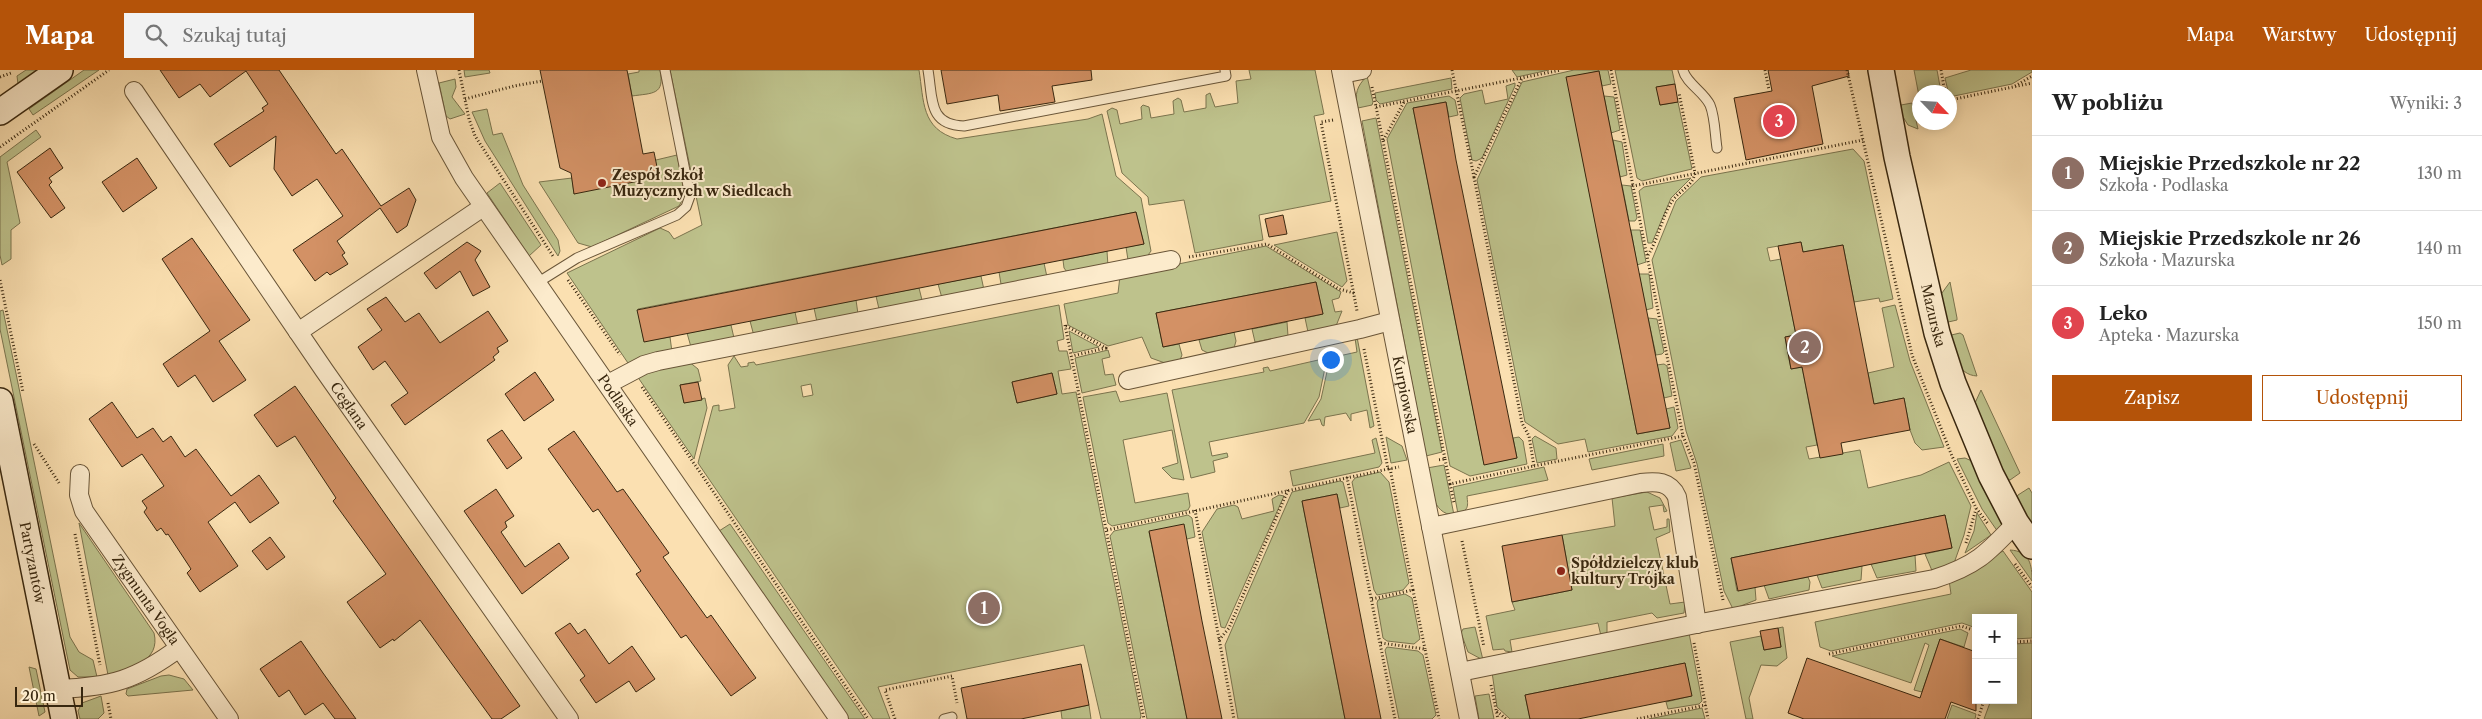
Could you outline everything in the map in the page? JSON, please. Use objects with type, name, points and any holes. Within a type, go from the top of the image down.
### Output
[{"type":"street","points":[[0,112],[60,70]]},
{"type":"street","name":"Podlaska","points":[[426,70],[441,137],[483,207],[608,384],[839,719]]},
{"type":"street","points":[[1342,72],[1362,70]]},
{"type":"street","name":"Mazurska","points":[[1881,70],[1897,157],[1936,333],[1953,382],[1991,475],[2016,523],[2032,546]]},
{"type":"street","name":"Kurpiowska","points":[[1342,72],[1418,464],[1470,719]]},
{"type":"street","name":"Ceglana","points":[[134,91],[298,332],[569,719]]},
{"type":"street","points":[[298,332],[483,207]]},
{"type":"street","points":[[608,384],[658,361],[1171,260]]},
{"type":"street","points":[[1128,380],[1390,321]]},
{"type":"street","name":"Partyzantów","points":[[6,402],[64,719]]},
{"type":"street","name":"Zygmunta Vogla","points":[[80,474],[79,495],[84,512],[229,719]]},
{"type":"street","points":[[1431,527],[1641,483],[1664,483],[1670,486],[1677,497],[1694,624]]},
{"type":"street","points":[[1460,672],[1694,624],[1934,579],[1953,573],[1980,560],[2016,523]]},
{"type":"street","points":[[58,689],[98,686],[125,680],[152,668],[179,648]]},
{"type":"lane","points":[[537,283],[577,258],[677,215],[686,207],[690,196],[665,70]]},
{"type":"lane","points":[[928,70],[936,116],[942,122],[964,126],[1226,76],[1225,70]]},
{"type":"lane","points":[[1683,70],[1684,75],[1704,95],[1711,106],[1717,148]]},
{"type":"path","points":[[0,147],[109,70]]},
{"type":"path","points":[[459,70],[475,136],[560,267],[868,719]]},
{"type":"path","points":[[1452,70],[1522,423],[1529,436],[1534,466]]},
{"type":"path","points":[[1498,719],[1376,107],[1561,70]]},
{"type":"path","points":[[1611,70],[1683,436],[1694,463],[1720,593],[1728,618]]},
{"type":"path","points":[[1765,70],[1770,90]]},
{"type":"path","points":[[1847,70],[1912,355],[1952,456],[1976,508],[1964,547]]},
{"type":"path","points":[[1940,70],[1943,85]]},
{"type":"path","points":[[0,77],[9,74]]},
{"type":"path","points":[[2013,87],[2032,76]]},
{"type":"path","points":[[1474,177],[1522,78]]},
{"type":"path","points":[[465,99],[514,86],[542,81]]},
{"type":"path","points":[[1957,99],[2032,83]]},
{"type":"path","points":[[1647,255],[1655,244],[1673,200],[1693,182],[1695,173],[1678,89]]},
{"type":"path","points":[[1383,141],[1404,102]]},
{"type":"path","points":[[1350,116],[1321,122],[1360,329],[1439,719]]},
{"type":"path","points":[[1633,186],[1863,140]]},
{"type":"path","points":[[1204,255],[1267,244],[1339,289],[1354,293]]},
{"type":"path","points":[[0,280],[6,402]]},
{"type":"path","points":[[1072,356],[1106,348],[1065,326],[1144,718]]},
{"type":"path","points":[[32,435],[34,444],[60,485]]},
{"type":"path","points":[[1450,484],[1683,436]]},
{"type":"path","points":[[1107,530],[1347,477],[1445,459]]},
{"type":"path","points":[[1347,477],[1395,719]]},
{"type":"path","points":[[1219,641],[1228,628],[1288,490]]},
{"type":"path","points":[[1194,510],[1234,719]]},
{"type":"path","points":[[73,526],[99,657]]},
{"type":"path","points":[[1372,599],[1413,590]]},
{"type":"path","points":[[1694,624],[1708,719]]},
{"type":"path","points":[[1829,654],[1961,626],[1972,630]]},
{"type":"path","points":[[2017,642],[2032,641]]},
{"type":"path","points":[[1380,643],[1425,649]]},
{"type":"path","points":[[895,719],[885,690],[952,676],[959,710]]},
{"type":"path","points":[[1978,719],[1983,704]]},
{"type":"path","points":[[1637,719],[1706,705]]},
{"type":"path","points":[[1496,711],[1506,719]]},
{"type":"path","points":[[110,714],[111,719]]},
{"type":"green space","points":[[26,70],[38,70],[18,84],[17,76]]},
{"type":"green space","points":[[84,70],[99,70],[33,115],[29,109]]},
{"type":"green space","points":[[464,70],[489,70],[490,73],[465,77]]},
{"type":"green space","points":[[639,70],[660,70],[661,84],[656,91],[632,96],[628,74],[639,72]]},
{"type":"green space","points":[[670,70],[919,70],[924,103],[930,121],[945,134],[957,139],[1088,119],[1102,114],[1116,176],[1141,198],[1151,251],[1146,258],[1128,260],[1126,247],[1144,244],[1136,212],[638,309],[644,341],[670,337],[672,352],[630,366],[567,273],[660,228],[669,232],[674,239],[702,225]]},
{"type":"green space","points":[[1249,70],[1315,70],[1324,114],[1314,116],[1331,201],[1259,215],[1263,240],[1195,253],[1184,200],[1149,205],[1148,197],[1122,173],[1107,111],[1112,108],[1117,110],[1120,124],[1142,119],[1141,107],[1143,105],[1149,107],[1151,118],[1174,114],[1173,101],[1178,98],[1181,100],[1184,112],[1206,108],[1206,95],[1210,93],[1215,107],[1238,103],[1236,81],[1251,79]]},
{"type":"green space","points":[[1512,70],[1549,70],[1517,77]]},
{"type":"green space","points":[[1574,70],[1608,70],[1611,84],[1602,86],[1599,71],[1567,78],[1637,434],[1670,428],[1666,409],[1674,407],[1678,428],[1672,436],[1588,452],[1585,439],[1558,444],[1525,422],[1477,180],[1522,82]]},
{"type":"green space","points":[[1615,70],[1672,70],[1675,84],[1657,87],[1660,105],[1678,102],[1692,169],[1642,181],[1637,178]]},
{"type":"green space","points":[[1914,70],[1937,70],[1940,85],[1917,85]]},
{"type":"green space","points":[[1971,70],[2032,70],[2032,72],[2012,84],[1957,95],[1957,85],[1947,85],[1945,78]]},
{"type":"green space","points":[[1367,76],[1373,102],[1372,105],[1358,108],[1357,91]]},
{"type":"green space","points":[[1451,78],[1452,89],[1380,104],[1376,100],[1375,93]]},
{"type":"green space","points":[[455,79],[456,87],[452,97],[465,114],[450,119],[446,116],[439,83]]},
{"type":"green space","points":[[1515,83],[1515,86],[1482,158],[1476,161],[1472,160],[1460,98],[1464,94],[1482,90],[1485,104],[1508,99],[1506,86]]},
{"type":"green space","points":[[1449,96],[1455,100],[1458,115],[1449,117],[1446,102],[1413,108],[1484,464],[1517,458],[1513,438],[1519,437],[1523,441],[1527,464],[1470,476],[1450,466],[1387,139],[1407,103]]},
{"type":"green space","points":[[1604,96],[1614,97],[1620,130],[1611,133]]},
{"type":"green space","points":[[1912,103],[1912,127],[1908,125],[1900,112],[1901,105]]},
{"type":"green space","points":[[487,109],[493,135],[502,133],[523,185],[558,240],[560,251],[558,256],[485,141],[472,112]]},
{"type":"green space","points":[[1376,118],[1442,452],[1426,456],[1362,121]]},
{"type":"green space","points":[[36,130],[41,137],[7,162],[20,223],[11,230],[11,259],[2,265],[0,255],[0,157]]},
{"type":"green space","points":[[1613,140],[1622,142],[1627,175],[1620,177]]},
{"type":"green space","points":[[1853,149],[1864,161],[1893,299],[1880,302],[1879,298],[1854,302],[1843,245],[1803,252],[1801,242],[1767,248],[1770,261],[1781,259],[1796,335],[1785,337],[1791,369],[1802,367],[1817,445],[1806,447],[1809,459],[1860,450],[1868,488],[1921,475],[1949,462],[1971,506],[1964,535],[1953,566],[1933,573],[1925,554],[1952,548],[1945,515],[1731,558],[1737,591],[1755,587],[1756,600],[1733,609],[1724,591],[1697,464],[1686,431],[1652,260],[1676,201],[1701,177]]},
{"type":"green space","points":[[677,155],[685,195],[679,206],[592,247],[578,243],[539,182],[572,178],[574,194],[656,160]]},
{"type":"green space","points":[[1691,178],[1671,198],[1652,243],[1648,243],[1639,191],[1644,187]]},
{"type":"green space","points":[[500,183],[541,245],[529,256],[487,193]]},
{"type":"green space","points":[[1622,185],[1631,186],[1637,218],[1635,221],[1629,221]]},
{"type":"green space","points":[[1631,230],[1640,230],[1646,262],[1637,265]]},
{"type":"green space","points":[[1337,232],[1347,281],[1342,287],[1274,245]]},
{"type":"green space","points":[[1266,246],[1341,292],[1339,298],[1332,300],[1335,312],[1342,311],[1336,326],[1308,332],[1305,318],[1323,314],[1316,282],[1156,313],[1163,347],[1179,344],[1182,355],[1180,360],[1165,363],[1151,358],[1142,337],[1108,346],[1068,325],[1064,304],[1118,293],[1120,276]]},
{"type":"green space","points":[[1107,251],[1108,266],[1067,272],[1064,268],[1063,260]]},
{"type":"green space","points":[[1044,263],[1047,277],[1004,286],[1001,284],[999,272]]},
{"type":"green space","points":[[1639,274],[1649,274],[1653,308],[1646,310]]},
{"type":"green space","points":[[981,276],[984,290],[942,298],[938,284]]},
{"type":"green space","points":[[1950,282],[1957,320],[1944,323],[1939,297]]},
{"type":"green space","points":[[919,288],[922,300],[879,309],[876,296]]},
{"type":"green space","points":[[856,300],[858,314],[817,322],[814,308]]},
{"type":"green space","points":[[1059,305],[1064,339],[1057,341],[1059,351],[1067,351],[1071,369],[1058,371],[1062,394],[1076,392],[1141,716],[1140,719],[1101,719],[1084,645],[878,687],[890,719],[873,719],[698,463],[713,406],[719,405],[719,411],[735,408],[728,365],[734,356],[741,367],[748,366],[748,363],[754,362],[756,365]],"holes":[[[1052,373],[1057,394],[1017,403],[1012,382]],[[811,384],[813,395],[803,397],[801,386]]]},
{"type":"green space","points":[[1895,305],[1910,361],[1944,447],[1922,450],[1915,443],[1910,430],[1904,398],[1874,404],[1868,373],[1894,367],[1882,308]]},
{"type":"green space","points":[[3,310],[70,637],[79,652],[93,660],[97,677],[78,677],[70,670],[0,329],[0,311]]},
{"type":"green space","points":[[795,312],[798,326],[754,336],[750,321]]},
{"type":"green space","points":[[1648,318],[1657,319],[1664,352],[1662,354],[1656,355]]},
{"type":"green space","points":[[1287,322],[1288,336],[1255,342],[1252,329]]},
{"type":"green space","points":[[731,325],[734,338],[691,347],[687,333]]},
{"type":"green space","points":[[1069,331],[1099,347],[1073,353]]},
{"type":"green space","points":[[1234,332],[1236,341],[1234,348],[1208,353],[1202,350],[1199,340]]},
{"type":"green space","points":[[1960,333],[1963,335],[1977,376],[1965,372],[1954,356],[1947,336]]},
{"type":"green space","points":[[1357,337],[1374,426],[1370,428],[1367,410],[1351,414],[1351,421],[1346,413],[1325,417],[1324,426],[1320,419],[1308,421],[1321,399],[1330,358],[1357,352],[1355,338]]},
{"type":"green space","points":[[1108,350],[1110,357],[1102,359],[1105,375],[1113,374],[1116,385],[1082,393],[1075,358]]},
{"type":"green space","points":[[1327,358],[1319,397],[1304,423],[1209,442],[1212,456],[1227,453],[1228,457],[1213,461],[1215,472],[1191,478],[1172,390],[1264,372],[1263,368],[1268,367],[1270,371]]},
{"type":"green space","points":[[688,361],[698,369],[701,381],[680,385],[684,403],[705,398],[707,408],[694,459],[637,376],[645,372]]},
{"type":"green space","points":[[1664,364],[1667,366],[1672,396],[1664,398],[1657,365]]},
{"type":"green space","points":[[1981,390],[2020,473],[2010,480],[2005,478],[1975,403]]},
{"type":"green space","points":[[1116,391],[1120,402],[1167,393],[1184,480],[1172,478],[1162,468],[1178,463],[1172,430],[1123,440],[1135,503],[1188,493],[1190,506],[1188,510],[1112,526],[1108,523],[1083,397]]},
{"type":"green space","points":[[1535,436],[1556,448],[1557,459],[1537,463],[1532,439]]},
{"type":"green space","points":[[1386,437],[1402,446],[1407,460],[1391,463]]},
{"type":"green space","points":[[1376,438],[1382,463],[1379,467],[1293,486],[1290,471],[1375,453],[1372,440]]},
{"type":"green space","points":[[1681,440],[1691,468],[1676,471],[1670,443]]},
{"type":"green space","points":[[1663,444],[1664,456],[1592,470],[1589,459]]},
{"type":"green space","points":[[1965,458],[1974,462],[2003,522],[1998,532],[1982,509],[1957,459]]},
{"type":"green space","points":[[1444,465],[1454,515],[1441,510],[1436,504],[1427,468]]},
{"type":"green space","points":[[1544,467],[1548,480],[1467,496],[1467,507],[1458,514],[1453,487]]},
{"type":"green space","points":[[1380,472],[1389,482],[1409,583],[1403,590],[1377,595],[1374,590],[1352,482],[1355,478]]},
{"type":"green space","points":[[1340,481],[1343,482],[1349,506],[1340,508],[1337,494],[1302,501],[1345,719],[1238,719],[1225,645],[1292,492]]},
{"type":"green space","points":[[2029,488],[2032,493],[2032,524],[2016,499],[2018,495]]},
{"type":"green space","points":[[1647,492],[1660,498],[1667,511],[1664,512],[1663,505],[1649,507],[1654,530],[1667,527],[1667,519],[1669,519],[1670,532],[1656,538],[1670,604],[1685,602],[1684,613],[1657,618],[1652,613],[1607,622],[1607,636],[1601,636],[1598,623],[1510,640],[1512,652],[1505,651],[1504,649],[1493,650],[1486,616],[1515,610],[1512,602],[1572,590],[1562,535],[1615,526],[1612,498]]},
{"type":"green space","points":[[1279,495],[1284,496],[1225,628],[1221,627],[1202,532],[1217,509],[1234,505],[1238,507],[1242,519],[1274,511],[1272,499]]},
{"type":"green space","points":[[1977,513],[1991,535],[1965,553],[1974,531]]},
{"type":"green space","points":[[1188,515],[1192,518],[1195,537],[1187,539],[1149,532],[1187,719],[1147,719],[1110,536],[1114,531]]},
{"type":"green space","points":[[79,523],[154,633],[155,643],[153,651],[148,657],[134,666],[108,675]]},
{"type":"green space","points":[[730,524],[865,719],[847,719],[719,531]]},
{"type":"green space","points":[[2010,550],[2017,551],[2026,556],[2030,564],[2032,581]]},
{"type":"green space","points":[[2003,551],[2032,592],[2032,638],[2017,639],[2017,614],[1972,614],[1972,627],[1962,623],[1831,651],[1820,647],[1815,622],[1951,594],[1949,580]]},
{"type":"green space","points":[[1915,555],[1916,571],[1877,578],[1871,564]]},
{"type":"green space","points":[[1862,566],[1861,580],[1822,588],[1817,575]]},
{"type":"green space","points":[[1808,577],[1810,582],[1809,590],[1769,599],[1764,585]]},
{"type":"green space","points":[[1405,594],[1412,598],[1420,639],[1414,644],[1387,641],[1383,638],[1378,600]]},
{"type":"green space","points":[[1475,627],[1483,660],[1468,652],[1461,633],[1463,629]]},
{"type":"green space","points":[[1783,627],[1787,658],[1777,666],[1761,665],[1749,698],[1753,719],[1746,719],[1730,642],[1761,636],[1764,650],[1781,647],[1778,628]]},
{"type":"green space","points":[[1960,629],[1968,633],[1964,647],[1940,639],[1922,692],[1914,690],[1929,645],[1925,643],[1911,683],[1832,656]]},
{"type":"green space","points":[[1689,633],[1702,701],[1699,704],[1668,709],[1666,702],[1691,696],[1685,663],[1525,695],[1530,719],[1510,719],[1497,707],[1492,672]]},
{"type":"green space","points":[[2032,643],[2032,719],[1984,719],[1990,704],[2017,704],[2017,644]]},
{"type":"green space","points":[[1387,647],[1418,651],[1423,655],[1436,715],[1432,719],[1399,719],[1385,650]]},
{"type":"green space","points":[[29,667],[36,669],[45,712],[39,716]]},
{"type":"green space","points":[[169,675],[184,679],[193,690],[128,696],[126,694],[127,689],[161,676]]},
{"type":"green space","points":[[1489,694],[1494,719],[1479,719],[1475,696]]},
{"type":"green space","points":[[101,696],[104,713],[98,719],[80,719],[78,711],[82,703]]},
{"type":"green space","points":[[1089,705],[1091,719],[1062,719],[1061,711]]},
{"type":"green space","points":[[1952,705],[1976,714],[1975,719],[1947,719]]},
{"type":"green space","points":[[1702,708],[1705,719],[1649,719]]},
{"type":"building","points":[[160,70],[279,70],[336,154],[342,149],[381,206],[409,188],[416,200],[407,226],[397,233],[380,208],[337,241],[345,253],[342,255],[348,264],[330,275],[327,272],[315,281],[293,250],[343,216],[317,179],[292,196],[274,169],[276,136],[230,167],[214,144],[264,111],[262,108],[268,104],[246,71],[210,97],[200,84],[179,98]]},
{"type":"building","points":[[540,70],[627,70],[643,154],[654,152],[659,177],[574,194],[571,173],[560,168]]},
{"type":"building","points":[[941,70],[1091,70],[1092,80],[1052,86],[1055,102],[1000,111],[998,95],[947,104]]},
{"type":"building","points":[[1768,70],[1848,70],[1849,76],[1812,86],[1823,144],[1746,160],[1734,98],[1772,91]]},
{"type":"building","points":[[1599,71],[1670,428],[1637,434],[1566,77]]},
{"type":"building","points":[[1675,84],[1678,102],[1660,105],[1656,87]]},
{"type":"building","points":[[1446,102],[1456,160],[1517,458],[1484,465],[1413,108]]},
{"type":"building","points":[[50,148],[63,168],[49,178],[52,182],[49,185],[65,208],[51,218],[17,172]]},
{"type":"building","points":[[137,158],[157,188],[123,212],[102,182]]},
{"type":"building","points":[[1136,212],[1144,244],[644,342],[637,310]]},
{"type":"building","points":[[1283,215],[1287,234],[1269,237],[1265,219]]},
{"type":"building","points":[[192,238],[250,320],[219,341],[246,380],[213,402],[195,375],[178,387],[163,364],[210,331],[162,259]]},
{"type":"building","points":[[467,242],[481,251],[475,260],[490,287],[473,296],[460,271],[436,289],[424,273]]},
{"type":"building","points":[[1801,242],[1803,252],[1843,245],[1874,404],[1904,398],[1910,430],[1841,443],[1843,454],[1820,458],[1802,367],[1791,369],[1785,337],[1796,335],[1778,246]]},
{"type":"building","points":[[1316,282],[1323,314],[1163,347],[1156,313]]},
{"type":"building","points":[[386,297],[405,322],[419,313],[440,343],[488,311],[508,341],[497,348],[499,352],[493,357],[495,360],[405,425],[391,405],[408,393],[385,361],[373,370],[358,347],[382,330],[367,309]]},
{"type":"building","points":[[535,372],[554,400],[524,421],[505,394]]},
{"type":"building","points":[[1052,373],[1057,394],[1017,403],[1012,382]]},
{"type":"building","points":[[698,382],[702,400],[684,403],[680,385]]},
{"type":"building","points":[[295,386],[520,706],[501,719],[492,719],[420,620],[394,641],[393,639],[380,648],[347,602],[386,574],[333,501],[336,498],[295,436],[277,447],[254,415]]},
{"type":"building","points":[[112,402],[137,438],[153,428],[163,442],[171,436],[185,457],[196,449],[231,496],[259,475],[279,503],[250,523],[235,502],[208,522],[238,566],[200,592],[187,573],[191,569],[168,534],[166,535],[161,528],[157,531],[144,512],[147,508],[142,501],[164,486],[142,454],[122,467],[89,419]]},
{"type":"building","points":[[502,430],[522,458],[507,469],[487,440]]},
{"type":"building","points":[[574,431],[617,492],[623,489],[669,553],[663,557],[707,618],[711,615],[756,678],[731,696],[686,635],[681,638],[636,574],[641,571],[598,509],[593,512],[548,449]]},
{"type":"building","points":[[496,489],[514,516],[505,522],[507,527],[501,532],[525,567],[559,543],[569,558],[522,594],[464,511]]},
{"type":"building","points":[[1337,494],[1381,719],[1345,719],[1302,501]]},
{"type":"building","points":[[1945,515],[1952,548],[1738,591],[1731,558]]},
{"type":"building","points":[[1184,524],[1222,719],[1187,719],[1149,531]]},
{"type":"building","points":[[1562,535],[1572,590],[1512,602],[1502,546]]},
{"type":"building","points":[[270,537],[285,557],[267,570],[252,551]]},
{"type":"building","points":[[570,623],[578,634],[585,629],[609,664],[632,646],[655,679],[636,692],[629,681],[596,703],[580,680],[585,676],[555,633]]},
{"type":"building","points":[[1778,628],[1781,647],[1764,650],[1760,631]]},
{"type":"building","points":[[1940,639],[1972,651],[1972,704],[1976,704],[1976,711],[1951,702],[1945,719],[1804,719],[1788,713],[1807,658],[1920,698]]},
{"type":"building","points":[[301,641],[356,719],[335,719],[323,703],[305,715],[289,690],[279,697],[260,669]]},
{"type":"building","points":[[1685,663],[1692,696],[1578,719],[1530,719],[1525,695]]},
{"type":"building","points":[[1081,664],[1089,705],[1021,719],[967,719],[961,688]]},
{"type":"place","name":"Leko","points":[[1779,121]]},
{"type":"place","name":"Zespół Szkół Muzycznych w Siedlcach","points":[[602,183]]},
{"type":"place","name":"Miejskie Przedszkole nr 26","points":[[1805,347]]},
{"type":"place","name":"Spółdzielczy klub kultury Trójka","points":[[1561,571]]},
{"type":"place","name":"Miejskie Przedszkole nr 22","points":[[984,608]]}]
